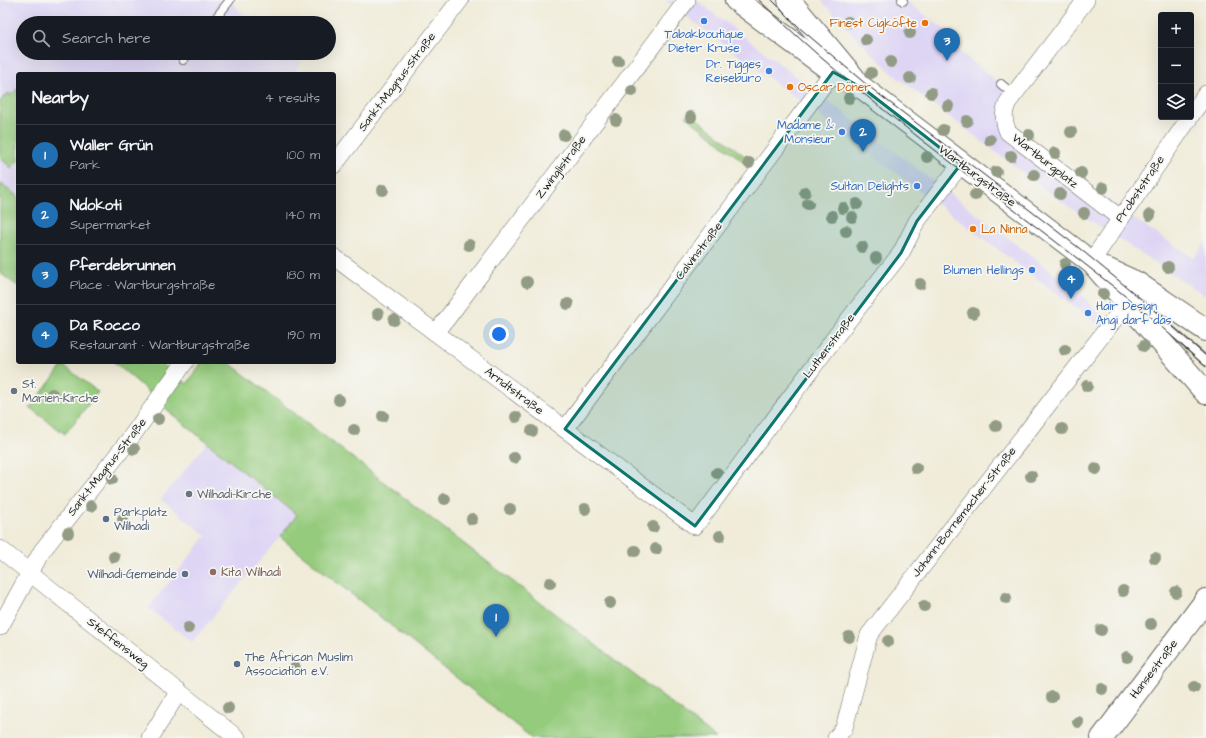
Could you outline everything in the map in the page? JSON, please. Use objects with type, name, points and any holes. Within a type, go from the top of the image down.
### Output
[{"type":"street","name":"Sankt-Magnus-Straße","points":[[336,162],[460,0]]},
{"type":"street","name":"Zwinglistraße","points":[[436,333],[686,0]]},
{"type":"street","name":"Wartburgstraße","points":[[736,0],[833,72],[864,89],[1091,262],[1206,393]]},
{"type":"street","name":"Wartburgstraße","points":[[789,0],[864,89]]},
{"type":"street","points":[[1016,93],[1086,0]]},
{"type":"street","name":"Calvinstraße","points":[[565,429],[833,72]]},
{"type":"street","name":"Wartburgplatz","points":[[1016,93],[1003,112],[1004,123],[1008,132],[1120,218]]},
{"type":"street","name":"Probststraße","points":[[1194,110],[1206,94]]},
{"type":"street","name":"Probststraße","points":[[1091,262],[1187,120]]},
{"type":"street","name":"Lutherstraße","points":[[695,526],[839,332],[901,253],[917,221],[961,164]]},
{"type":"street","name":"Arndtstraße","points":[[336,258],[695,526]]},
{"type":"street","name":"Wartburgstraße","points":[[1091,262],[1138,283],[1206,330]]},
{"type":"street","name":"Johann-Bornemacher-Straße","points":[[836,738],[844,728],[869,635],[1126,303]]},
{"type":"street","name":"Sankt-Magnus-Straße","points":[[0,627],[42,551],[133,434],[184,364]]},
{"type":"street","name":"Steffensweg","points":[[0,548],[237,738]]},
{"type":"street","name":"Hansestraße","points":[[1102,738],[1206,600]]},
{"type":"street","points":[[150,738],[178,691]]},
{"type":"lane","points":[[217,16],[230,0]]},
{"type":"lane","points":[[1001,84],[1016,93]]},
{"type":"lane","points":[[1091,262],[1206,361]]},
{"type":"highlighted area","points":[[833,72],[864,89],[961,164],[917,221],[901,253],[695,526],[565,429]]},
{"type":"shaded area","points":[[0,0],[229,0],[246,16],[16,16],[16,60],[302,61],[294,72],[16,72],[16,195],[0,183]]},
{"type":"shaded area","points":[[665,0],[696,0],[1080,293],[1101,315],[1104,329]]},
{"type":"shaded area","points":[[821,0],[905,0],[960,41],[955,48],[1016,96],[1005,122],[1122,211],[1194,258],[1206,241],[1206,296],[1062,202],[894,75],[852,34]]},
{"type":"shaded area","name":"Kita Wilhadi","points":[[207,443],[297,516],[192,642],[148,608],[206,536],[161,499]]},
{"type":"green space","points":[[16,90],[16,163],[11,168],[0,157],[0,101],[8,93],[11,95]]},
{"type":"green space","points":[[691,114],[751,161],[751,165],[749,166],[687,117],[687,115]]},
{"type":"green space","points":[[0,183],[16,195],[16,285],[0,273]]},
{"type":"green space","points":[[116,364],[162,364],[187,384],[201,364],[231,364],[716,738],[532,738],[280,537],[297,515],[173,415]]},
{"type":"green space","points":[[63,365],[98,392],[65,434],[30,408]]},
{"type":"tram line","points":[[759,0],[841,75],[928,145],[1118,290],[1206,367]]},
{"type":"tram line","points":[[772,0],[802,30],[867,85],[1079,248],[1140,298],[1206,356]]},
{"type":"place","name":"Tabakboutique Dieter Kruse","points":[[704,21]]},
{"type":"place","name":"Finest Cigköfte","points":[[925,23]]},
{"type":"place","name":"Pferdebrunnen","points":[[947,61]]},
{"type":"place","name":"Dr. Tigges Reisebüro","points":[[769,71]]},
{"type":"place","name":"Oscar Döner","points":[[790,87]]},
{"type":"place","name":"Madame & Monsieur","points":[[842,132]]},
{"type":"place","name":"Ndokoti","points":[[863,152]]},
{"type":"place","name":"Sultan Delights","points":[[917,186]]},
{"type":"place","name":"La Ninna","points":[[973,229]]},
{"type":"place","name":"Blumen Hellings","points":[[1032,270]]},
{"type":"place","name":"Da Rocco","points":[[1071,299]]},
{"type":"place","name":"Hair Design Angi darf das","points":[[1088,313]]},
{"type":"place","name":"St. Marien-Kirche","points":[[14,391]]},
{"type":"place","name":"Wilhadi-Kirche","points":[[189,494]]},
{"type":"place","name":"Parkplatz Wilhadi","points":[[106,519]]},
{"type":"place","name":"Kita Wilhadi","points":[[213,572]]},
{"type":"place","name":"Wilhadi-Gemeinde","points":[[185,574]]},
{"type":"place","name":"Waller Grün","points":[[496,637]]},
{"type":"place","name":"The African Muslim Association e.V.","points":[[237,664]]}]
